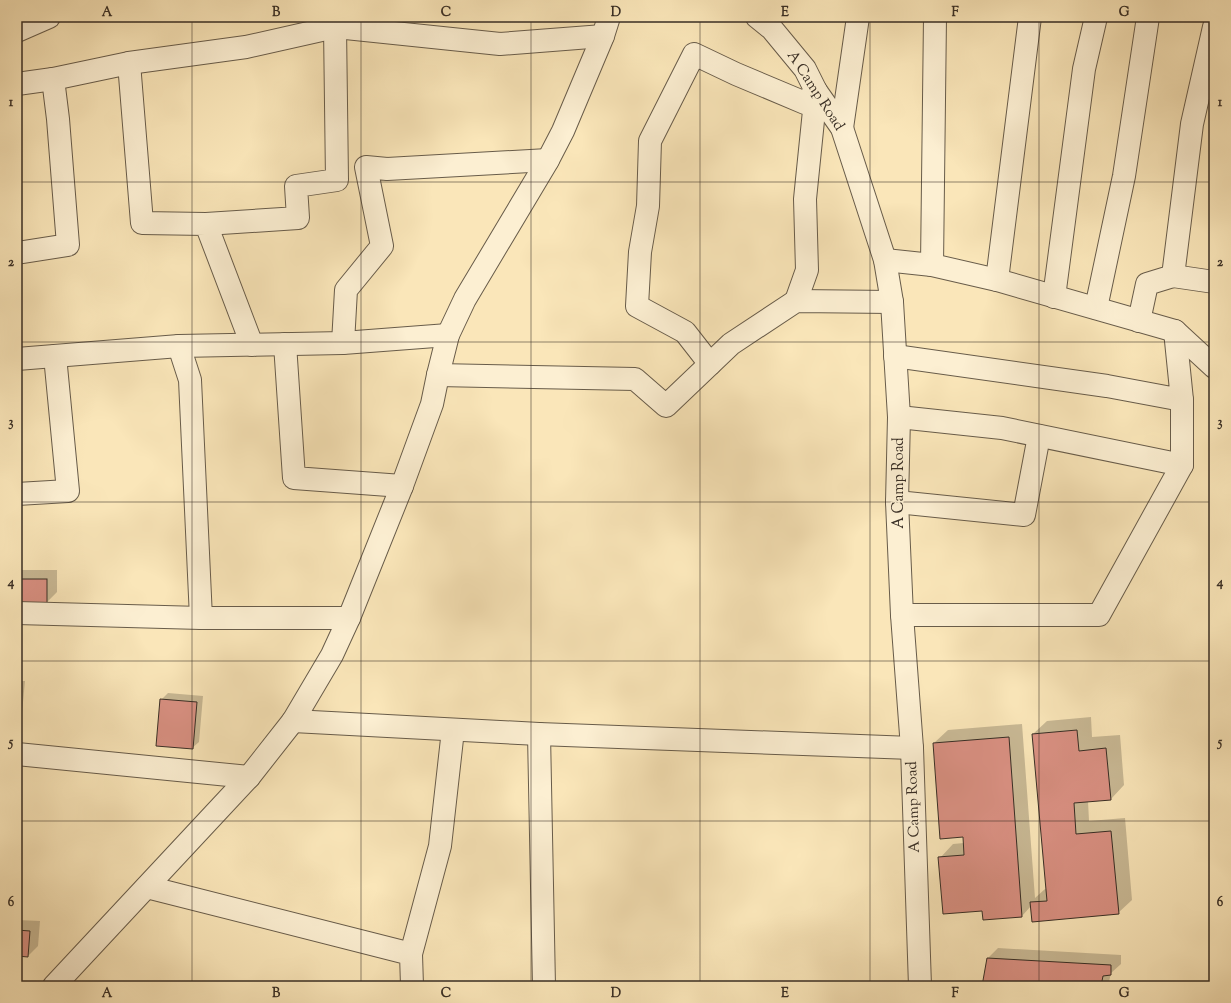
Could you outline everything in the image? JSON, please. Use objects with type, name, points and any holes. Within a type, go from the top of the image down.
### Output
[{"type":"street","points":[[17,31],[49,17]]},
{"type":"street","points":[[17,84],[53,79],[129,63],[246,47],[334,27],[357,17]]},
{"type":"street","points":[[842,128],[858,17]]},
{"type":"street","points":[[932,265],[935,17]]},
{"type":"street","points":[[997,280],[1030,17]]},
{"type":"street","points":[[1054,297],[1084,69],[1096,17]]},
{"type":"street","points":[[1096,308],[1124,176],[1148,17]]},
{"type":"street","name":"A Camp Road","points":[[769,21],[804,69],[816,91],[842,128],[885,260],[892,302],[899,417],[897,502],[902,615],[912,748],[920,986]]},
{"type":"street","points":[[334,27],[500,44],[606,26]]},
{"type":"street","points":[[54,986],[249,777],[293,721],[332,655],[349,618],[402,486],[432,404],[448,335],[465,299],[548,160],[563,131],[606,26]]},
{"type":"street","points":[[129,63],[142,223],[206,224],[298,218],[296,186],[337,180],[334,27]]},
{"type":"street","points":[[1173,276],[1192,124],[1214,28]]},
{"type":"street","points":[[710,364],[685,332],[637,306],[640,252],[648,206],[650,141],[694,54],[736,74],[805,103],[816,91]]},
{"type":"street","points":[[17,252],[68,245],[58,119],[53,79]]},
{"type":"street","points":[[796,301],[807,270],[805,199],[816,91]]},
{"type":"street","points":[[343,343],[346,290],[382,246],[366,167],[387,169],[548,160]]},
{"type":"street","points":[[206,224],[252,345]]},
{"type":"street","points":[[885,260],[932,265],[997,280],[1175,331],[1214,367]]},
{"type":"street","points":[[1139,321],[1147,284],[1173,276],[1214,282]]},
{"type":"street","points":[[438,375],[635,379],[666,406],[731,344],[796,301],[892,302]]},
{"type":"street","points":[[902,615],[1099,615],[1182,466],[1182,400],[1175,331]]},
{"type":"street","points":[[17,359],[179,346],[343,343],[448,335]]},
{"type":"street","points":[[285,344],[294,478],[402,486]]},
{"type":"street","points":[[179,346],[190,380],[201,618]]},
{"type":"street","points":[[17,494],[68,491],[55,356]]},
{"type":"street","points":[[895,356],[1107,386],[1182,400]]},
{"type":"street","points":[[899,417],[1002,428],[1182,466]]},
{"type":"street","points":[[897,502],[1024,515],[1039,436]]},
{"type":"street","points":[[17,613],[201,618],[349,618]]},
{"type":"street","points":[[293,721],[539,734],[912,748]]},
{"type":"street","points":[[412,986],[411,954],[440,846],[453,730]]},
{"type":"street","points":[[539,734],[544,986]]},
{"type":"street","points":[[17,754],[249,777]]},
{"type":"street","points":[[148,886],[411,954]]},
{"type":"building","points":[[17,579],[47,579],[47,603],[17,603]]},
{"type":"building","points":[[160,699],[197,702],[193,749],[156,746]]},
{"type":"building","points":[[1077,730],[1079,751],[1106,748],[1111,800],[1074,803],[1076,834],[1111,831],[1119,914],[1032,922],[1030,902],[1047,901],[1032,734]]},
{"type":"building","points":[[1009,737],[1022,917],[983,920],[982,911],[943,914],[938,857],[964,855],[963,837],[940,839],[933,743]]},
{"type":"building","points":[[17,930],[30,931],[28,957],[17,956]]},
{"type":"building","points":[[987,958],[1111,965],[1111,975],[1103,976],[1101,986],[982,986]]}]
